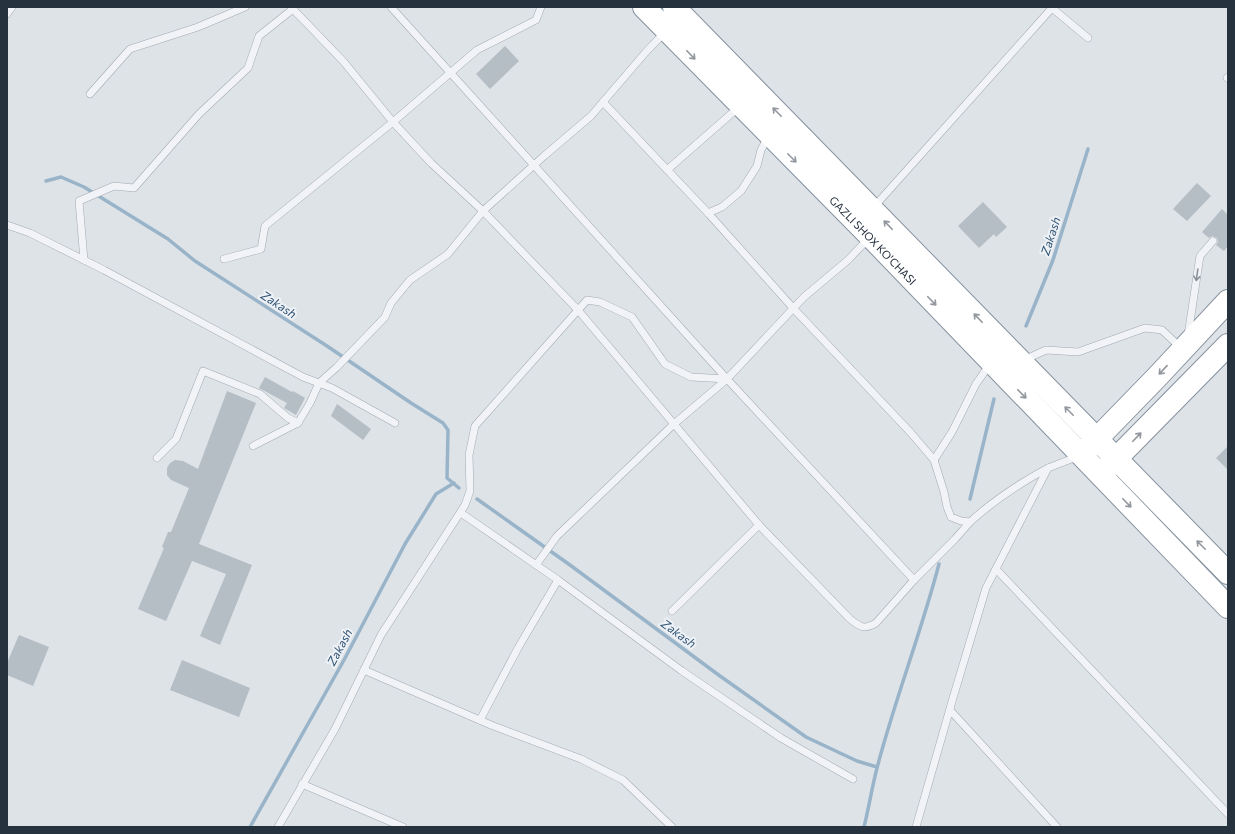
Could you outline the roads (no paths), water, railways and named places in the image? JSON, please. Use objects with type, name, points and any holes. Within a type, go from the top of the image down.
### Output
[{"type":"highway","name":"GAZLI SHOX KO'CHASI","points":[[644,7],[740,106],[871,237],[1228,607]]},
{"type":"highway","name":"GAZLI SHOX KO'CHASI","points":[[674,7],[1228,573]]},
{"type":"highway","points":[[1081,455],[1228,301]]},
{"type":"highway","points":[[1100,475],[1228,345]]},
{"type":"lane","points":[[7,14],[12,7]]},
{"type":"lane","points":[[90,94],[130,49],[198,27],[245,7]]},
{"type":"lane","points":[[391,7],[727,379],[914,580]]},
{"type":"lane","points":[[224,259],[261,249],[265,226],[393,122],[476,50],[536,20],[541,7]]},
{"type":"lane","points":[[84,260],[79,201],[114,186],[134,188],[199,114],[248,68],[259,36],[292,8],[343,61],[393,122],[431,163],[483,211],[578,310],[759,525],[858,626],[868,628],[876,623],[914,580],[970,522],[991,503],[1022,482],[1048,468],[1081,455]]},
{"type":"lane","points":[[872,208],[1052,8],[1088,38]]},
{"type":"lane","points":[[253,446],[298,423],[310,403],[319,383],[337,367],[385,317],[391,303],[410,280],[448,254],[483,211],[591,116],[667,30]]},
{"type":"lane","points":[[603,102],[708,213],[794,308],[911,433],[934,460],[944,492],[946,507],[951,517],[961,521],[970,522]]},
{"type":"lane","points":[[667,170],[740,106]]},
{"type":"lane","points":[[708,213],[722,207],[741,191],[757,166],[761,150],[769,135]]},
{"type":"lane","points":[[7,225],[30,233],[84,260],[296,373],[332,388],[395,423]]},
{"type":"lane","points":[[538,562],[557,536],[674,424],[727,379],[794,308],[848,260],[871,237]]},
{"type":"lane","points":[[1020,362],[1046,350],[1078,352],[1145,328],[1162,330],[1184,348],[1200,256],[1213,241]]},
{"type":"lane","points":[[278,827],[335,729],[381,635],[465,505],[470,491],[469,455],[475,426],[587,300],[600,302],[632,317],[665,364],[691,378],[727,379]]},
{"type":"lane","points":[[934,460],[952,432],[976,384],[991,363]]},
{"type":"lane","points":[[157,458],[176,439],[203,371],[260,394],[288,418],[298,423]]},
{"type":"lane","points":[[916,827],[986,588],[1048,468]]},
{"type":"lane","points":[[461,513],[538,562],[558,580],[682,671],[781,738],[853,779]]},
{"type":"lane","points":[[672,610],[759,525]]},
{"type":"lane","points":[[996,569],[1228,814]]},
{"type":"lane","points":[[480,720],[518,648],[558,580]]},
{"type":"lane","points":[[364,670],[480,720],[582,759],[623,780],[672,827]]},
{"type":"lane","points":[[950,710],[1057,827]]},
{"type":"lane","points":[[302,784],[403,827]]},
{"type":"waterway","name":"Zakash","points":[[1026,326],[1053,260],[1088,149]]},
{"type":"waterway","name":"Zakash","points":[[46,181],[61,177],[84,187],[168,239],[195,261],[443,423],[448,430],[447,478],[459,488]]},
{"type":"waterway","name":"Zakash","points":[[970,499],[994,399]]},
{"type":"waterway","name":"Zakash","points":[[250,827],[344,660],[405,544],[436,494],[454,483]]},
{"type":"waterway","name":"Zakash","points":[[477,499],[806,737],[857,761],[877,767]]},
{"type":"waterway","name":"Zakash","points":[[864,827],[875,775],[884,742],[939,564]]}]
